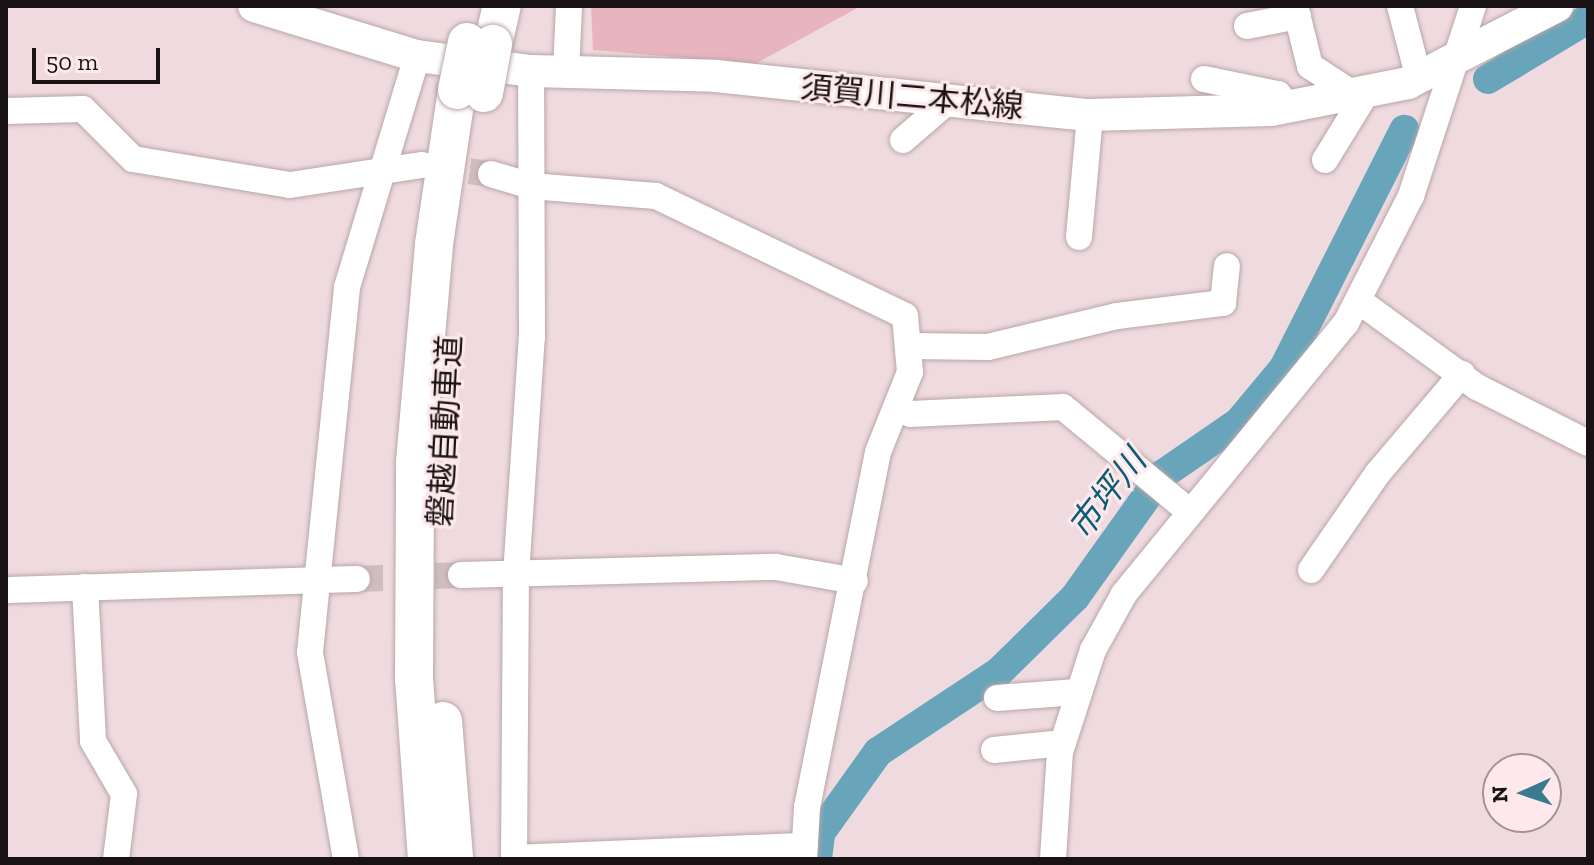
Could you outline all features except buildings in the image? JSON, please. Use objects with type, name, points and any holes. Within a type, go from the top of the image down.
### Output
[{"type":"highway","name":"磐越自動車道","points":[[454,859],[440,674],[441,465],[471,92],[479,30],[502,6]]},
{"type":"highway","name":"磐越自動車道","points":[[427,859],[414,679],[415,462],[434,244],[471,92]]},
{"type":"main road","name":"須賀川二本松線","points":[[254,6],[417,56],[531,71],[716,76],[1090,115],[1288,106],[1419,79],[1557,6]]},
{"type":"street","points":[[566,72],[569,6]]},
{"type":"street","points":[[1400,6],[1419,79]]},
{"type":"street","points":[[1053,859],[1063,743],[1077,692],[1124,594],[1323,357],[1359,301],[1411,196],[1473,6]]},
{"type":"street","points":[[1247,26],[1296,11],[1310,66],[1360,92],[1325,160]]},
{"type":"street","points":[[346,859],[310,676],[322,579],[347,287],[417,56]]},
{"type":"street","points":[[491,174],[531,186],[669,201],[896,307],[910,346],[910,372],[878,452],[804,853],[514,858],[516,575],[532,337],[531,186],[531,71]]},
{"type":"street","points":[[1204,79],[1278,94],[1288,106]]},
{"type":"street","points":[[903,140],[948,101]]},
{"type":"street","points":[[6,111],[83,109],[133,159],[290,185],[383,165],[422,165]]},
{"type":"street","points":[[1079,237],[1090,115]]},
{"type":"street","points":[[910,346],[988,347],[1117,316],[1223,303],[1227,266]]},
{"type":"street","points":[[1359,301],[1462,374],[1588,443]]},
{"type":"street","points":[[1311,570],[1378,473],[1462,374]]},
{"type":"street","points":[[910,414],[1063,407],[1190,512]]},
{"type":"street","points":[[461,575],[776,567],[855,581]]},
{"type":"street","points":[[6,590],[357,579]]},
{"type":"street","points":[[85,587],[93,741],[124,794],[116,859]]},
{"type":"street","points":[[997,698],[1077,692]]},
{"type":"street","points":[[994,750],[1063,743]]},
{"type":"shaded area","points":[[591,6],[861,6],[755,64],[593,50]]},
{"type":"waterway","name":"市坪川","points":[[1488,79],[1588,19]]},
{"type":"waterway","name":"市坪川","points":[[817,859],[820,833],[878,752],[999,672],[1075,597],[1162,475],[1239,422],[1284,368],[1404,130]]},
{"type":"tunnel","points":[[431,166],[491,174]]},
{"type":"tunnel","points":[[357,579],[461,575]]}]
